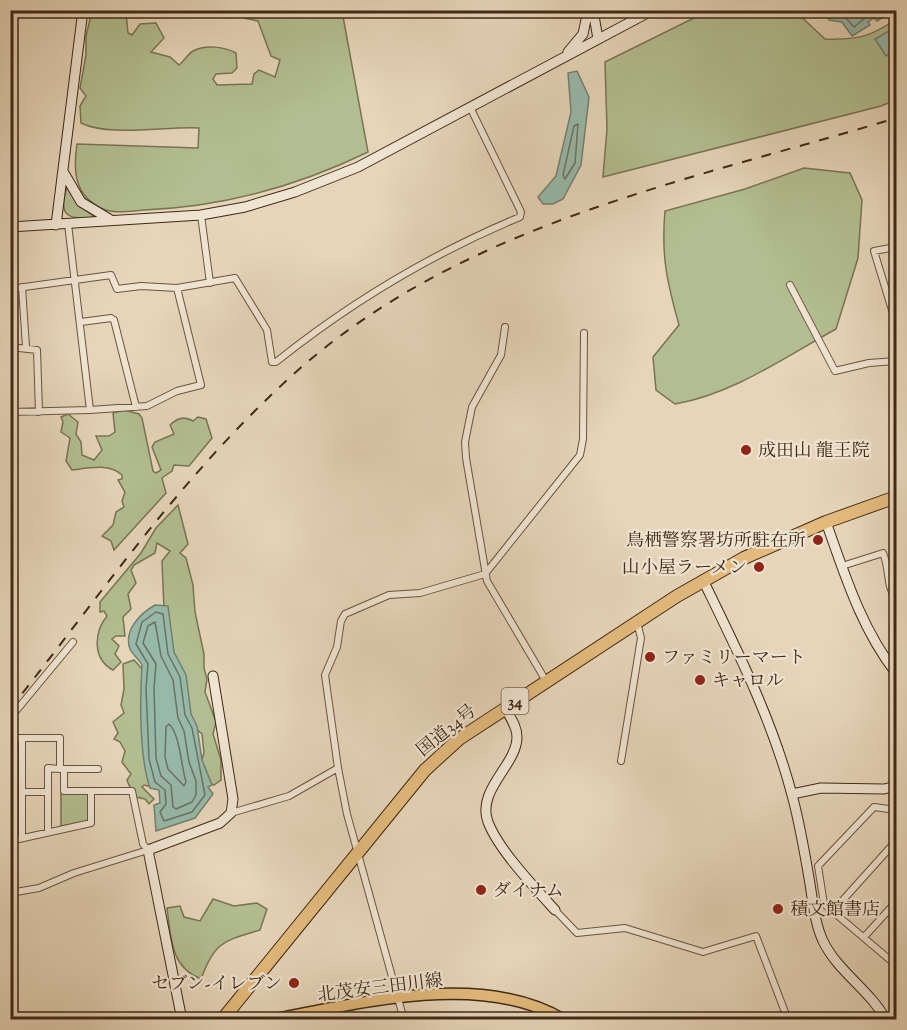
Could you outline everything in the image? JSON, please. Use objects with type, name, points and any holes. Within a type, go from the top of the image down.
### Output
[{"type":"highway","name":"国道34号","points":[[222,1020],[425,770],[459,739],[703,580],[744,558],[826,522],[897,497]]},
{"type":"main road","name":"北茂安三田川線","points":[[269,1020],[398,998],[460,995],[500,998],[532,1006],[564,1020]]},
{"type":"street","points":[[56,225],[83,10]]},
{"type":"street","points":[[590,10],[598,39]]},
{"type":"street","points":[[562,58],[583,34],[590,10]]},
{"type":"street","points":[[10,227],[201,215],[244,207],[295,192],[358,167],[653,10]]},
{"type":"street","points":[[10,289],[111,275],[117,289],[141,286],[177,288],[235,278],[267,330],[274,363],[317,330],[394,279],[455,244],[520,217],[521,212],[470,107]]},
{"type":"street","points":[[897,131],[897,154]]},
{"type":"street","points":[[64,173],[81,202],[91,211],[113,221]]},
{"type":"street","points":[[201,215],[210,282]]},
{"type":"street","points":[[68,224],[90,410]]},
{"type":"street","points":[[897,247],[874,251],[897,323]]},
{"type":"street","points":[[790,285],[835,371],[869,363],[897,361]]},
{"type":"street","points":[[22,287],[26,347]]},
{"type":"street","points":[[10,412],[147,406],[177,391],[201,385],[177,288]]},
{"type":"street","points":[[887,293],[897,292]]},
{"type":"street","points":[[81,322],[111,318],[114,320],[136,407]]},
{"type":"street","points":[[505,327],[501,355],[472,407],[465,442],[485,574],[490,588],[546,681]]},
{"type":"street","points":[[404,1020],[359,849],[347,814],[325,675],[337,647],[341,621],[345,614],[389,595],[420,593],[485,574],[582,451],[584,333]]},
{"type":"street","points":[[10,347],[37,350],[39,412]]},
{"type":"street","points":[[826,522],[869,632],[897,673]]},
{"type":"street","points":[[842,566],[883,553],[887,562],[888,583],[897,600]]},
{"type":"street","points":[[703,580],[752,679],[792,794],[814,914],[823,941],[842,967],[874,1002],[885,1020]]},
{"type":"street","points":[[621,761],[641,638],[637,622]]},
{"type":"street","points":[[10,718],[73,642]]},
{"type":"street","points":[[213,676],[233,800],[231,813]]},
{"type":"street","points":[[505,708],[516,729],[517,742],[489,795],[486,805],[488,823],[519,869],[555,910],[577,933],[625,928],[703,952],[756,936],[788,1020]]},
{"type":"street","points":[[10,738],[60,738],[64,790],[132,791],[143,844],[148,850],[182,1020]]},
{"type":"street","points":[[22,738],[22,838]]},
{"type":"street","points":[[48,832],[48,768],[98,769]]},
{"type":"street","points":[[10,893],[39,888],[74,873],[148,850],[220,823],[231,813],[289,795],[338,768]]},
{"type":"street","points":[[792,794],[821,788],[884,789],[897,786]]},
{"type":"street","points":[[10,841],[91,823],[91,791]]},
{"type":"street","points":[[22,792],[48,792]]},
{"type":"street","points":[[896,964],[824,904],[818,866],[874,807],[897,810]]},
{"type":"street","points":[[833,911],[897,841]]},
{"type":"street","points":[[864,936],[897,902]]},
{"type":"shaded area","points":[[92,11],[129,11],[126,13],[128,33],[132,35],[140,24],[156,23],[164,38],[151,52],[170,57],[179,65],[191,52],[198,49],[221,48],[236,53],[237,68],[232,73],[216,74],[213,79],[217,85],[252,84],[254,74],[259,70],[275,77],[280,60],[271,56],[258,21],[244,18],[235,11],[342,11],[368,152],[287,185],[231,199],[173,208],[128,211],[103,209],[93,204],[81,190],[78,182],[75,164],[77,144],[198,148],[199,128],[122,130],[93,127],[81,123],[80,106],[86,96],[80,88],[86,55],[86,36]]},
{"type":"shaded area","points":[[708,11],[795,11],[825,39],[846,39],[871,34],[896,19],[896,100],[881,106],[603,177],[607,129],[605,62]]},
{"type":"shaded area","points":[[804,168],[850,173],[862,200],[858,258],[836,329],[738,383],[696,399],[675,404],[656,390],[653,357],[679,325],[666,269],[665,211],[745,189]]},
{"type":"shaded area","points":[[67,187],[79,205],[96,218],[72,217],[65,211],[64,197]]},
{"type":"shaded area","points":[[124,410],[139,414],[142,418],[153,471],[156,473],[161,470],[152,447],[155,442],[174,434],[170,425],[175,421],[181,418],[193,421],[198,417],[206,419],[212,438],[189,466],[174,465],[172,471],[162,478],[166,493],[114,550],[111,541],[102,536],[113,525],[116,512],[124,507],[122,501],[125,492],[118,480],[122,479],[122,475],[105,468],[72,470],[66,461],[70,438],[61,432],[63,422],[61,417],[68,414],[78,422],[76,434],[81,442],[82,455],[94,460],[102,450],[96,436],[109,436],[115,432],[113,413]]},
{"type":"shaded area","points":[[178,505],[188,544],[180,553],[186,558],[193,585],[195,612],[207,679],[205,692],[216,722],[213,734],[221,760],[221,780],[214,785],[208,783],[201,762],[204,753],[202,734],[195,728],[178,678],[164,609],[162,561],[170,551],[157,543],[155,553],[134,565],[131,570],[136,583],[128,594],[131,609],[123,617],[125,636],[116,636],[112,639],[119,646],[115,654],[121,662],[113,670],[101,659],[97,645],[100,630],[107,616],[104,611],[100,612],[100,602],[141,553],[156,528]]},
{"type":"shaded area","points":[[134,660],[144,671],[145,702],[141,707],[146,707],[145,725],[142,729],[146,731],[152,787],[144,785],[142,787],[154,799],[149,804],[145,799],[136,797],[129,785],[127,780],[131,774],[122,762],[125,751],[120,742],[114,739],[118,733],[113,722],[124,713],[121,705],[124,689],[123,664]]},
{"type":"shaded area","points":[[61,793],[88,793],[88,822],[61,826]]},
{"type":"shaded area","points":[[213,899],[234,906],[257,903],[267,909],[260,930],[222,944],[211,957],[201,979],[191,974],[178,959],[171,940],[167,908],[180,906],[184,917],[200,921]]},
{"type":"water","points":[[827,10],[893,11],[877,21],[874,18],[868,22],[870,25],[852,36],[842,22],[829,20]]},
{"type":"water","points":[[894,28],[896,50],[886,56],[875,39]]},
{"type":"water","points":[[577,71],[589,97],[581,165],[563,199],[553,204],[543,204],[538,197],[556,176],[571,112],[568,73]]},
{"type":"water","points":[[155,605],[168,606],[174,652],[186,675],[191,714],[197,726],[202,760],[212,785],[208,787],[213,794],[195,818],[156,831],[154,805],[160,803],[159,790],[150,788],[142,744],[142,665],[131,651],[128,642],[135,623]]},
{"type":"railway","points":[[10,709],[146,534],[217,451],[296,372],[361,321],[431,278],[505,243],[581,213],[659,187],[896,118]]},
{"type":"place","name":"成田山 龍王院","points":[[746,450]]},
{"type":"place","name":"鳥栖警察署坊所駐在所","points":[[818,540]]},
{"type":"place","name":"山小屋ラーメン","points":[[759,567]]},
{"type":"place","name":"ファミリーマート","points":[[650,657]]},
{"type":"place","name":"キャロル","points":[[700,680]]},
{"type":"place","name":"ダイナム","points":[[481,890]]},
{"type":"place","name":"積文館書店","points":[[778,909]]},
{"type":"place","name":"セブン-イレブン","points":[[294,983]]}]
